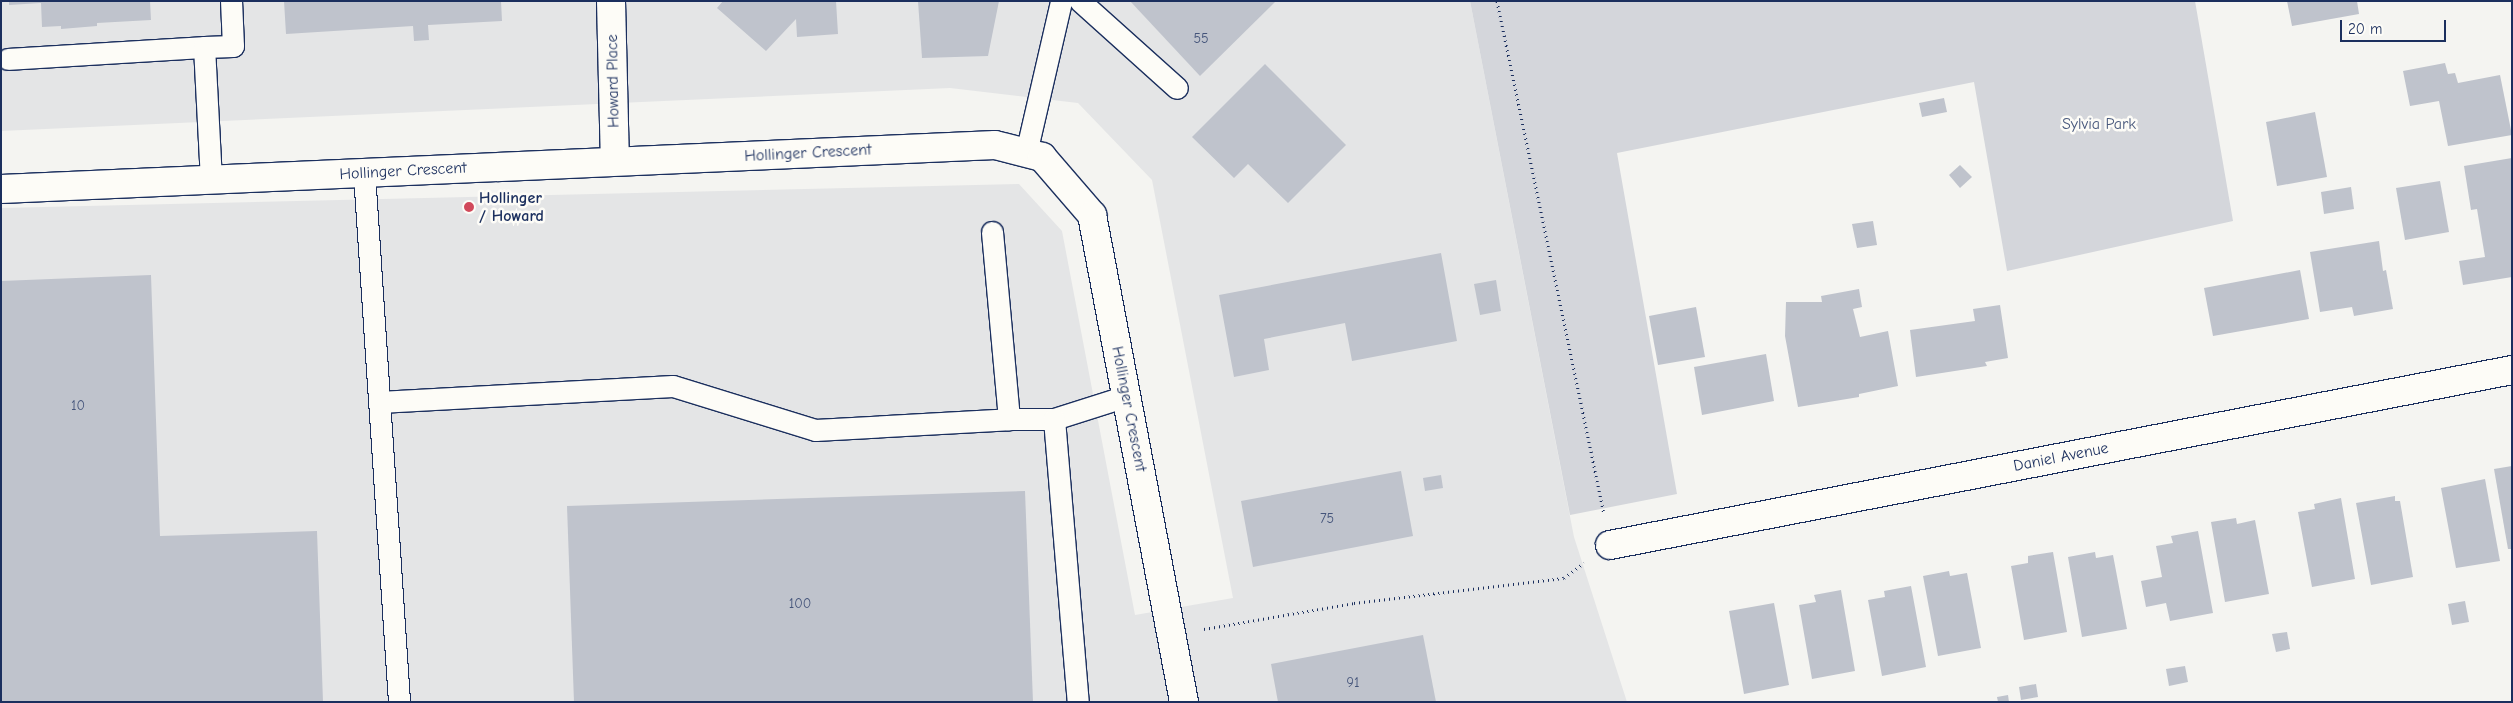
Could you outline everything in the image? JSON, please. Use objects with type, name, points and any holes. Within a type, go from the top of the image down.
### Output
[{"type":"street","name":"Howard Place","points":[[611,1],[615,161]]},
{"type":"street","name":"Hollinger Crescent","points":[[1,189],[996,145],[1042,157],[1092,215],[1184,702]]},
{"type":"street","name":"Daniel Avenue","points":[[1610,545],[2512,370]]},
{"type":"lane","points":[[8,59],[233,46],[231,1]]},
{"type":"lane","points":[[1026,153],[1061,1]]},
{"type":"lane","points":[[1080,1],[1177,88]]},
{"type":"lane","points":[[204,47],[211,180]]},
{"type":"lane","points":[[364,173],[399,702]]},
{"type":"lane","points":[[992,232],[1009,418]]},
{"type":"lane","points":[[379,402],[673,386],[815,430],[1009,418],[1054,419],[1126,396]]},
{"type":"lane","points":[[1054,419],[1078,702]]},
{"type":"path","points":[[1171,634],[1354,603],[1564,578],[1610,545],[1497,1]]},
{"type":"shaded area","points":[[1,1],[1470,1],[1574,537],[1627,702],[1,702],[1,208],[1019,184],[1062,231],[1135,615],[1233,598],[1152,180],[1078,103],[950,88],[1,131]]},
{"type":"green space","name":"Sylvia Park","points":[[1470,1],[2195,1],[2233,221],[2007,271],[1974,82],[1617,153],[1677,494],[1570,515]]},
{"type":"building","points":[[9,1],[150,1],[151,20],[97,23],[97,26],[61,29],[61,26],[42,27],[41,3],[9,5]]},
{"type":"building","points":[[284,1],[501,1],[502,21],[428,25],[429,40],[414,41],[413,26],[286,34]]},
{"type":"building","points":[[723,1],[836,1],[838,34],[797,37],[796,19],[766,51],[717,8]]},
{"type":"building","points":[[918,1],[999,1],[988,56],[922,58]]},
{"type":"building","points":[[1130,1],[1276,1],[1200,76]]},
{"type":"building","points":[[2287,1],[2357,1],[2359,14],[2292,26]]},
{"type":"building","points":[[2445,63],[2448,74],[2455,73],[2458,83],[2500,75],[2512,135],[2448,146],[2439,101],[2410,106],[2403,71]]},
{"type":"building","points":[[1265,64],[1346,145],[1288,203],[1248,164],[1234,178],[1192,137]]},
{"type":"building","points":[[1944,98],[1947,112],[1922,117],[1919,103]]},
{"type":"building","points":[[2315,112],[2327,177],[2277,186],[2266,122]]},
{"type":"building","points":[[2512,158],[2512,277],[2463,285],[2459,261],[2485,257],[2477,209],[2471,210],[2464,166]]},
{"type":"building","points":[[1960,165],[1972,177],[1960,188],[1949,175]]},
{"type":"building","points":[[2440,181],[2449,232],[2405,240],[2396,188]]},
{"type":"building","points":[[2351,187],[2354,209],[2324,214],[2321,192]]},
{"type":"building","points":[[1873,221],[1877,245],[1857,248],[1852,224]]},
{"type":"building","points":[[2379,241],[2383,271],[2386,270],[2393,309],[2354,316],[2352,307],[2320,312],[2310,252]]},
{"type":"building","points":[[1441,253],[1457,341],[1352,361],[1345,323],[1264,339],[1269,370],[1234,377],[1219,295]]},
{"type":"building","points":[[2300,270],[2309,319],[2213,336],[2204,288]]},
{"type":"building","points":[[151,275],[160,536],[317,531],[323,702],[1,702],[1,281]]},
{"type":"building","points":[[1496,280],[1501,311],[1480,315],[1474,284]]},
{"type":"building","points":[[1859,289],[1862,307],[1853,309],[1860,337],[1888,331],[1898,386],[1859,394],[1859,397],[1798,407],[1785,336],[1786,302],[1822,302],[1821,296]]},
{"type":"building","points":[[2000,305],[2008,358],[1985,362],[1987,366],[1916,377],[1910,330],[1975,321],[1973,309]]},
{"type":"building","points":[[1696,307],[1705,357],[1658,365],[1649,316]]},
{"type":"building","points":[[1766,354],[1774,401],[1702,415],[1694,367]]},
{"type":"building","points":[[2512,466],[2512,549],[2508,549],[2494,469]]},
{"type":"building","points":[[1401,471],[1413,536],[1253,567],[1241,501]]},
{"type":"building","points":[[1441,475],[1443,488],[1425,491],[1423,478]]},
{"type":"building","points":[[2485,479],[2500,561],[2456,568],[2441,488]]},
{"type":"building","points":[[1025,491],[1033,702],[574,702],[567,506]]},
{"type":"building","points":[[2395,496],[2395,501],[2400,501],[2413,577],[2371,585],[2356,503]]},
{"type":"building","points":[[2341,498],[2355,579],[2312,587],[2298,512],[2315,509],[2314,504]]},
{"type":"building","points":[[2236,518],[2237,524],[2255,520],[2269,594],[2225,602],[2211,522]]},
{"type":"building","points":[[2198,531],[2213,613],[2170,621],[2166,603],[2146,607],[2141,581],[2162,577],[2156,546],[2173,543],[2171,536]]},
{"type":"building","points":[[2053,552],[2067,632],[2024,640],[2011,566],[2028,563],[2028,556]]},
{"type":"building","points":[[2095,552],[2096,558],[2113,555],[2127,629],[2082,637],[2068,557]]},
{"type":"building","points":[[1949,571],[1950,576],[1967,573],[1981,648],[1938,656],[1923,576]]},
{"type":"building","points":[[1911,586],[1926,667],[1882,676],[1868,600],[1885,597],[1884,591]]},
{"type":"building","points":[[1841,590],[1855,671],[1812,679],[1799,605],[1816,602],[1814,595]]},
{"type":"building","points":[[2465,601],[2469,622],[2452,625],[2448,604]]},
{"type":"building","points":[[1774,603],[1789,685],[1744,694],[1729,611]]},
{"type":"building","points":[[2287,632],[2290,649],[2276,652],[2272,634]]},
{"type":"building","points":[[1423,635],[1436,702],[1278,702],[1271,664]]},
{"type":"building","points":[[2185,666],[2188,682],[2169,686],[2166,669]]},
{"type":"building","points":[[2036,684],[2038,697],[2021,700],[2019,687]]},
{"type":"building","points":[[2008,695],[2009,702],[1998,702],[1997,697]]},
{"type":"place","name":"Hollinger / Howard","points":[[469,207]]}]
